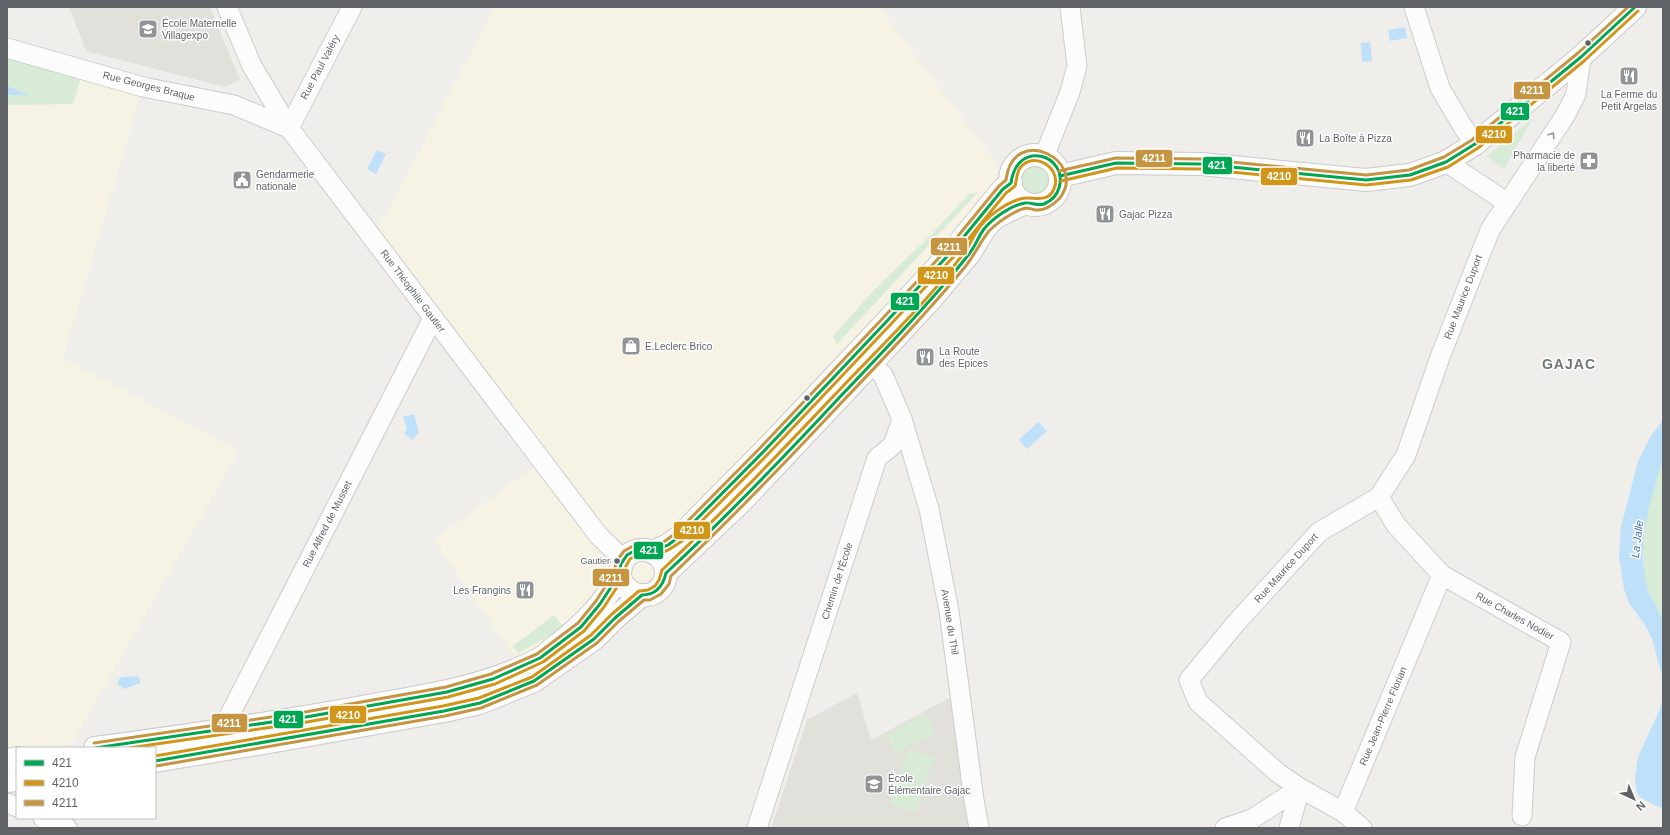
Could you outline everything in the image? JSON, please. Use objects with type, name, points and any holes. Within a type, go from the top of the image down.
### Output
[{"type":"main road","points":[[1060,176],[1116,163],[1201,164],[1366,180],[1410,175],[1446,162],[1475,144],[1581,57],[1635,7]]},
{"type":"main road","points":[[1033,155],[1044,157],[1053,163],[1060,176],[1059,188],[1053,198],[1043,204],[1031,205],[1025,203],[1016,195],[1011,184],[1012,171],[1020,161],[1033,155]]},
{"type":"main road","points":[[666,573],[742,500],[864,358],[1003,189],[1011,184]]},
{"type":"main road","points":[[652,552],[668,545],[679,537],[765,450],[864,358],[933,297],[970,253],[985,228],[996,217],[1025,203]]},
{"type":"main road","points":[[102,747],[306,717],[447,692],[493,679],[540,658],[581,627],[600,604],[622,567],[627,555],[636,550],[646,550],[656,553],[663,561],[666,573],[664,582],[658,590],[649,595],[638,596],[629,592],[622,584],[622,567]]},
{"type":"main road","points":[[156,761],[444,711],[480,703],[534,681],[594,639],[615,618],[642,595]]},
{"type":"street","name":"Rue Théophile Gautier","points":[[227,7],[252,66],[289,128],[622,567]]},
{"type":"street","name":"Rue Paul Valéry","points":[[289,128],[352,7]]},
{"type":"street","points":[[1044,157],[1070,92],[1077,66],[1070,7]]},
{"type":"street","points":[[1414,7],[1440,88],[1475,144]]},
{"type":"street","name":"Rue Georges Braque","points":[[7,48],[143,87],[234,105],[289,128]]},
{"type":"street","name":"Rue Maurice Duport","points":[[1300,788],[1278,773],[1198,702],[1189,680],[1236,623],[1319,532],[1380,497],[1406,455],[1440,357],[1487,237],[1496,218],[1566,114],[1576,94],[1581,57]]},
{"type":"street","points":[[1446,162],[1506,202]]},
{"type":"street","name":"Rue Alfred de Musset","points":[[222,730],[433,318]]},
{"type":"street","points":[[864,358],[883,375],[902,420]]},
{"type":"street","name":"Chemin de l'École","points":[[757,828],[877,458],[893,445],[902,420]]},
{"type":"street","name":"Avenue du Thil","points":[[902,420],[929,509],[949,611],[979,828]]},
{"type":"street","name":"Rue Charles Nodier","points":[[1380,497],[1396,526],[1442,575],[1562,642],[1525,757],[1522,816]]},
{"type":"street","name":"Rue Jean-Pierre Florian","points":[[1343,812],[1442,575]]},
{"type":"street","points":[[1300,788],[1343,812],[1362,828]]},
{"type":"street","points":[[1225,828],[1252,819],[1300,788]]},
{"type":"street","points":[[1290,828],[1300,788]]},
{"type":"street","points":[[45,819],[67,828]]},
{"type":"shaded area","name":"École Maternelle Villagexpo","points":[[69,7],[210,7],[240,80],[225,87],[86,51]]},
{"type":"shaded area","points":[[495,7],[879,7],[997,164],[997,186],[712,520],[613,613],[531,674],[514,656],[434,540],[541,461],[374,237]]},
{"type":"shaded area","points":[[7,54],[143,87],[63,358],[239,451],[73,742],[56,747],[16,747],[16,749],[7,762]]},
{"type":"shaded area","name":"École Élémentaire Gajac","points":[[857,693],[871,740],[951,697],[969,828],[771,828],[807,720]]},
{"type":"green space","points":[[7,54],[83,71],[73,104],[7,105]]},
{"type":"green space","points":[[1533,118],[1504,169],[1487,156]]},
{"type":"green space","points":[[1035,166],[1045,170],[1049,180],[1045,190],[1035,194],[1025,190],[1021,180],[1025,170]]},
{"type":"green space","points":[[978,192],[837,344],[833,336],[875,289],[931,235],[969,194]]},
{"type":"green space","points":[[1663,458],[1663,620],[1648,590],[1645,575],[1644,541],[1649,506]]},
{"type":"green space","points":[[554,615],[564,628],[518,653],[513,646]]},
{"type":"green space","points":[[925,714],[935,733],[896,753],[886,735]]},
{"type":"green space","points":[[908,749],[934,757],[916,813],[890,804]]},
{"type":"water","points":[[1405,27],[1407,38],[1390,41],[1388,30]]},
{"type":"water","points":[[1370,42],[1372,61],[1362,62],[1361,43]]},
{"type":"water","points":[[7,86],[29,95],[7,95]]},
{"type":"water","points":[[377,150],[386,154],[376,174],[367,169]]},
{"type":"water","points":[[414,414],[419,433],[412,440],[404,433],[407,430],[403,417]]},
{"type":"water","name":"La Jalle","points":[[1663,420],[1663,458],[1649,507],[1644,534],[1643,563],[1648,591],[1663,620],[1663,698],[1662,675],[1652,639],[1645,625],[1629,603],[1624,589],[1619,556],[1621,527],[1638,461],[1651,436]]},
{"type":"water","points":[[1038,422],[1047,431],[1027,449],[1019,440]]},
{"type":"water","points":[[137,676],[140,679],[140,683],[125,689],[118,685],[118,680],[122,677]]},
{"type":"water","points":[[1663,698],[1663,808],[1641,798],[1637,793],[1635,778],[1638,757],[1660,709]]},
{"type":"transit line","name":"4211","points":[[1059,171],[1116,158],[1201,159],[1366,175],[1409,170],[1444,157],[1472,140],[1578,53],[1628,7]]},
{"type":"transit line","name":"421","points":[[1060,176],[1116,163],[1201,164],[1366,180],[1410,175],[1446,162],[1475,144],[1581,57],[1635,7]]},
{"type":"transit line","name":"4210","points":[[1061,181],[1117,168],[1201,169],[1366,185],[1411,180],[1448,167],[1478,148],[1584,61],[1638,11]]},
{"type":"transit line","name":"4211","points":[[94,743],[305,712],[446,687],[491,674],[537,654],[578,623],[596,601],[614,573],[616,562],[624,551],[635,545],[652,547],[665,541],[676,533],[761,447],[949,247],[999,186],[1006,180],[1012,163],[1022,153],[1034,151],[1047,154],[1058,161],[1065,172],[1066,185],[1059,199],[1042,210],[1029,208],[1020,210],[996,224],[986,235],[965,267],[920,319],[779,469],[671,576],[669,584],[661,594],[650,600],[644,600],[618,622],[597,643],[537,685],[481,708],[445,716],[156,766]]},
{"type":"transit line","name":"421","points":[[102,747],[306,717],[447,692],[493,679],[540,658],[581,627],[600,604],[619,575],[621,564],[627,555],[636,550],[647,550],[652,552],[668,545],[679,537],[765,450],[953,250],[1003,189],[1011,183],[1015,169],[1022,160],[1031,156],[1041,156],[1050,160],[1057,167],[1060,176],[1059,188],[1053,198],[1044,204],[1039,205],[1025,203],[1014,206],[987,225],[969,254],[919,312],[754,488],[666,573],[663,582],[658,589],[647,595],[642,595],[615,618],[594,639],[534,681],[480,703],[444,711],[156,761]]},
{"type":"transit line","name":"4210","points":[[136,747],[307,722],[448,697],[495,684],[543,662],[584,631],[604,607],[623,578],[626,566],[630,559],[637,555],[654,557],[682,541],[769,453],[957,253],[1006,193],[1015,186],[1019,170],[1025,163],[1038,161],[1050,167],[1055,179],[1055,186],[1049,196],[1045,198],[1025,198],[1014,201],[985,221],[977,231],[966,250],[923,302],[755,478],[662,570],[659,580],[655,586],[648,590],[639,591],[612,614],[591,635],[532,677],[479,698],[443,706],[156,756]]},
{"type":"place","name":"École Maternelle Villagexpo","points":[[148,29]]},
{"type":"place","name":"La Ferme du Petit Argelas","points":[[1629,76]]},
{"type":"place","name":"La Boîte à Pizza","points":[[1305,138]]},
{"type":"place","name":"Pharmacie de la liberté","points":[[1589,161]]},
{"type":"place","name":"Gendarmerie nationale","points":[[242,180]]},
{"type":"place","name":"Gajac Pizza","points":[[1105,214]]},
{"type":"place","name":"E.Leclerc Brico","points":[[631,346]]},
{"type":"place","name":"La Route des Epices","points":[[925,357]]},
{"type":"place","name":"Gautier","points":[[617,561]]},
{"type":"place","name":"Les Frangins","points":[[525,590]]},
{"type":"place","name":"École Élémentaire Gajac","points":[[874,784]]},
{"type":"district","name":"GAJAC","points":[[1569,364]]}]
